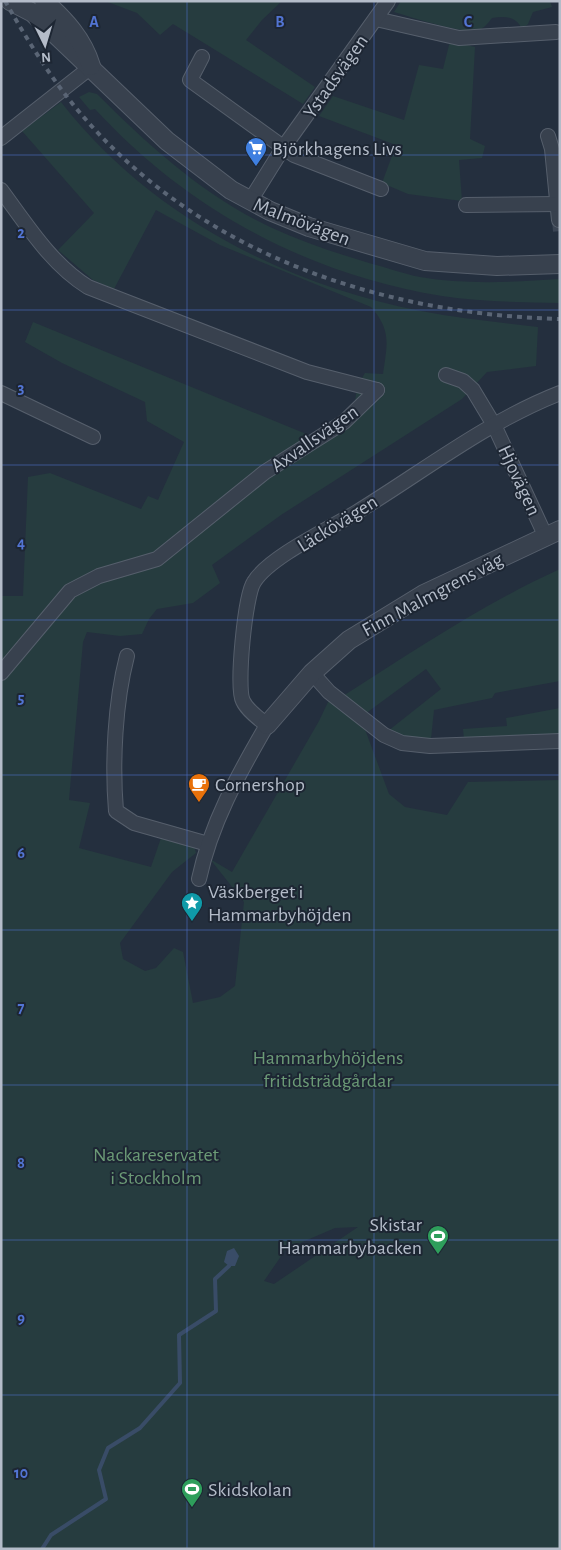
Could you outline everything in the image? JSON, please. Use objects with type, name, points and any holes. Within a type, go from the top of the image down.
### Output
[{"type":"street","name":"Malmövägen","points":[[10,1],[33,14],[167,141],[231,190],[250,201],[309,227],[425,261],[496,266],[560,264]]},
{"type":"street","name":"Malmövägen","points":[[44,1],[66,22],[83,45],[91,67]]},
{"type":"street","name":"Ystadsvägen","points":[[250,201],[283,148],[388,1]]},
{"type":"street","points":[[376,19],[459,38],[556,32]]},
{"type":"street","points":[[202,57],[190,80],[294,155],[381,189]]},
{"type":"street","points":[[1,138],[91,67]]},
{"type":"street","points":[[548,136],[552,149],[559,220]]},
{"type":"street","name":"Axvallsvägen","points":[[1,190],[41,245],[75,279],[88,287],[307,372],[377,390],[344,422],[265,472],[157,559],[99,576],[70,591],[1,673]]},
{"type":"street","points":[[466,205],[559,205]]},
{"type":"street","points":[[446,375],[463,381],[473,390],[494,425]]},
{"type":"street","points":[[1,393],[93,437]]},
{"type":"street","name":"Läckövägen","points":[[267,725],[242,701],[240,685],[246,610],[254,582],[283,556],[494,425],[560,393]]},
{"type":"street","name":"Hjovägen","points":[[494,425],[552,532]]},
{"type":"street","name":"Finn Malmgrens väg","points":[[199,879],[208,844],[234,781],[267,725],[312,673],[349,640],[424,594],[552,532]]},
{"type":"street","points":[[127,656],[121,679],[117,732],[116,810],[134,823],[208,844]]},
{"type":"street","points":[[312,673],[329,692],[384,736],[402,743],[449,746],[560,741]]},
{"type":"green space","points":[[105,1],[282,1],[262,20],[246,40],[315,87],[303,104],[173,24],[160,35],[137,13]]},
{"type":"green space","points":[[401,1],[550,1],[552,7],[533,12],[528,24],[522,29],[513,19],[501,17],[492,18],[481,29],[463,30],[394,12]]},
{"type":"green space","points":[[450,41],[475,47],[470,139],[485,146],[482,158],[459,160],[462,201],[408,194],[382,183],[396,145],[319,116],[333,96],[404,120],[419,65],[443,69]]},
{"type":"green space","points":[[89,92],[97,94],[136,132],[200,185],[222,200],[270,227],[344,255],[420,277],[472,282],[560,279],[560,303],[486,301],[442,296],[392,286],[344,272],[297,254],[253,232],[210,207],[169,178],[131,145],[95,109],[90,110],[79,97]]},
{"type":"green space","points":[[61,102],[96,142],[134,178],[176,210],[222,238],[269,263],[318,283],[369,299],[436,314],[538,327],[536,366],[487,372],[462,399],[281,515],[212,565],[220,583],[193,603],[157,609],[149,619],[142,634],[120,636],[87,632],[83,642],[69,800],[90,803],[79,848],[151,867],[162,835],[193,843],[196,853],[172,872],[120,943],[123,959],[145,971],[156,968],[174,948],[183,952],[193,1003],[220,997],[235,986],[244,902],[210,859],[232,872],[319,721],[329,700],[363,724],[389,794],[405,807],[447,815],[468,782],[560,780],[560,1549],[1,1549],[1,596],[23,596],[28,477],[50,473],[141,509],[148,496],[158,500],[184,442],[147,421],[145,402],[62,363],[25,342],[33,322],[316,438],[344,417],[355,402],[357,386],[365,373],[383,374],[386,346],[385,331],[378,316],[371,307],[220,245],[156,210],[114,289],[93,280],[58,250],[94,213],[22,131]],"holes":[[[358,1227],[274,1284],[264,1281],[286,1249],[335,1228]]]},
{"type":"green space","points":[[560,569],[560,681],[495,693],[492,698],[434,710],[431,739],[405,737],[388,731],[441,689],[426,669],[365,714],[343,696],[476,613]]},
{"type":"green space","points":[[560,708],[560,734],[515,738],[464,739],[463,729],[507,726],[506,718]]},
{"type":"water","points":[[234,1248],[239,1256],[235,1266],[229,1266],[224,1262],[227,1251]]},
{"type":"waterway","points":[[42,1549],[51,1535],[106,1499],[99,1470],[108,1448],[140,1428],[180,1383],[179,1335],[216,1311],[215,1279],[229,1266]]},
{"type":"tunnel","points":[[559,220],[560,231]]},
{"type":"railway","points":[[5,1],[31,45],[60,87],[81,114],[128,163],[181,204],[237,239],[298,267],[361,289],[426,305],[493,314],[560,319]]},
{"type":"place","name":"Björkhagens Livs","points":[[256,167]]},
{"type":"place","name":"Cornershop","points":[[199,803]]},
{"type":"place","name":"Väskberget i Hammarbyhöjden","points":[[192,922]]},
{"type":"place","name":"Skistar Hammarbybacken","points":[[438,1255]]},
{"type":"place","name":"Skidskolan","points":[[192,1508]]},
{"type":"park label","name":"Hammarbyhöjdens fritidsträdgårdar","points":[[328,1068]]},
{"type":"park label","name":"Nackareservatet i Stockholm","points":[[156,1166]]}]
